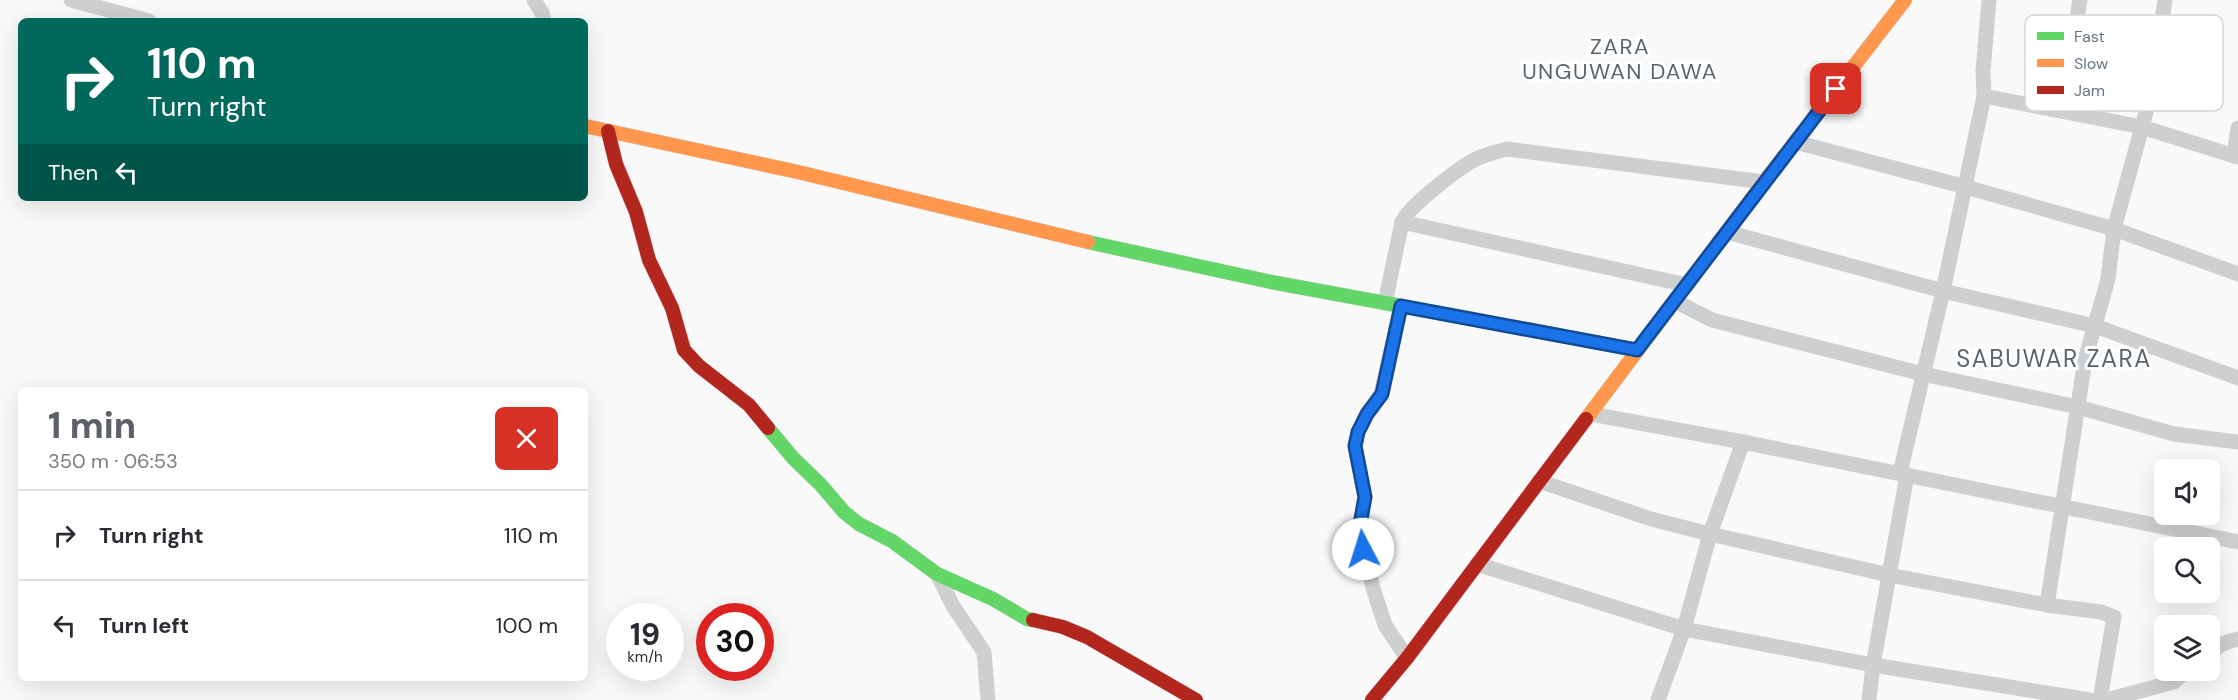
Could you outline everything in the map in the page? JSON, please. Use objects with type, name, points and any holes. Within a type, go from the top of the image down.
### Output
[{"type":"street","points":[[71,0],[138,18]]},
{"type":"street","points":[[534,0],[543,18]]},
{"type":"street","points":[[1372,700],[1407,658],[1764,182],[1905,0]]},
{"type":"street","points":[[1869,700],[1903,474],[1984,96],[1983,71],[1989,0]]},
{"type":"street","points":[[2077,15],[2080,0]]},
{"type":"street","points":[[2162,15],[2164,0]]},
{"type":"street","points":[[1984,96],[2025,104]]},
{"type":"street","points":[[2061,111],[2142,127],[2236,156],[2238,128]]},
{"type":"street","points":[[2047,605],[2085,360],[2108,279],[2114,229],[2146,111]]},
{"type":"street","points":[[588,127],[798,172],[1076,239],[1271,282],[1637,350]]},
{"type":"street","points":[[608,131],[616,164],[636,212],[649,260],[672,308],[684,350],[699,366],[749,405],[844,512],[859,524],[892,541],[937,574],[993,599],[1027,619],[1063,627],[1087,638],[1196,700]]},
{"type":"street","points":[[1795,142],[2114,229],[2238,274]]},
{"type":"street","points":[[1385,303],[1402,222],[1406,214],[1477,158],[1506,149],[1764,182]]},
{"type":"street","points":[[1402,222],[1687,285]]},
{"type":"street","points":[[1727,232],[1943,291],[2095,326],[2238,378]]},
{"type":"street","points":[[1675,302],[1712,320],[1923,374],[2078,407],[2174,434],[2238,442]]},
{"type":"street","points":[[1401,306],[1382,394],[1367,414],[1358,432],[1355,446],[1365,497],[1361,519],[1363,549],[1372,588],[1385,625],[1407,658]]},
{"type":"street","points":[[1590,414],[1743,442],[2238,542]]},
{"type":"street","points":[[1658,700],[1684,629],[1710,534],[1743,442]]},
{"type":"street","points":[[1539,481],[1651,519],[1710,534],[1889,575],[2047,605],[2101,612],[2114,617],[2100,700]]},
{"type":"street","points":[[1477,564],[1684,629],[1873,664],[2090,700]]},
{"type":"street","points":[[937,574],[953,606],[984,652],[988,700]]},
{"type":"street","points":[[2220,646],[2238,639]]},
{"type":"street","points":[[2106,700],[2175,681]]},
{"type":"traffic: fast","points":[[1088,242],[1271,282],[1472,319]]},
{"type":"traffic: fast","points":[[768,428],[844,512],[859,524],[892,541],[937,574],[1033,620]]},
{"type":"traffic: slow","points":[[1586,419],[1764,182],[1905,0]]},
{"type":"traffic: slow","points":[[588,127],[798,172],[1088,242]]},
{"type":"traffic: slow","points":[[1472,319],[1637,350]]},
{"type":"traffic: jam","points":[[608,131],[616,164],[636,212],[649,260],[672,308],[684,350],[699,366],[749,405],[768,428]]},
{"type":"traffic: jam","points":[[1372,700],[1407,658],[1586,419]]},
{"type":"traffic: jam","points":[[1033,620],[1063,627],[1087,637],[1196,700]]},
{"type":"district","name":"ZARA UNGUWAN DAWA","points":[[1620,58]]},
{"type":"district","name":"SABUWAR ZARA","points":[[2054,359]]},
{"type":"route","points":[[1363,549],[1361,519],[1365,497],[1355,446],[1358,432],[1367,414],[1382,394],[1401,306],[1637,350],[1836,89]]}]
